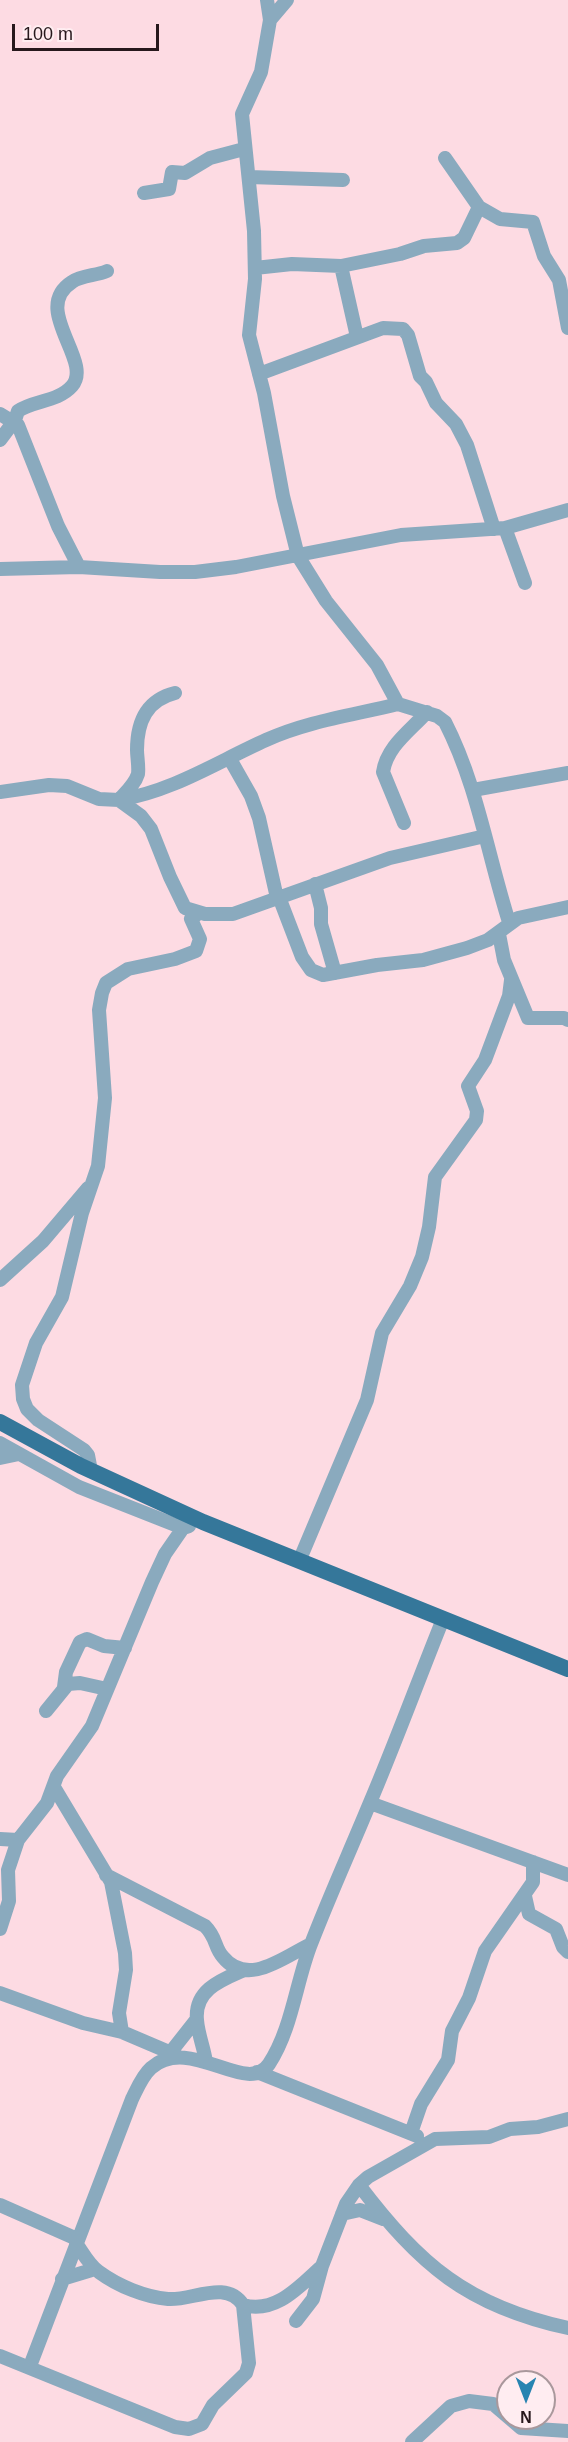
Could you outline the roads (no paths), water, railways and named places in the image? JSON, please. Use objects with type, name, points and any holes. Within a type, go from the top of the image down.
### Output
[{"type":"main road","points":[[0,1422],[91,1471],[203,1522],[300,1559],[568,1669]]},
{"type":"street","points":[[267,0],[270,20],[261,72],[244,106],[244,149],[249,177],[255,268],[249,335],[298,556],[326,601],[377,665],[398,704],[413,711],[427,712],[445,722],[473,790],[509,922]]},
{"type":"street","points":[[270,20],[287,0]]},
{"type":"street","points":[[144,193],[169,189],[172,172],[185,172],[210,158],[244,149]]},
{"type":"street","points":[[445,158],[479,207],[500,219],[533,222],[544,256],[559,280],[567,321]]},
{"type":"street","points":[[249,177],[343,180]]},
{"type":"street","points":[[255,268],[292,264],[341,266],[387,257],[424,246],[457,243],[464,238],[479,207]]},
{"type":"street","points":[[341,266],[357,337]]},
{"type":"street","points":[[0,440],[15,420],[18,411],[23,407],[50,400],[72,386],[76,379],[75,364],[57,310],[61,295],[73,281],[107,271]]},
{"type":"street","points":[[259,374],[357,337],[391,327],[406,331],[420,376],[426,382],[436,404],[456,424],[471,454],[500,529],[525,583]]},
{"type":"street","points":[[0,414],[15,420],[45,489],[58,526],[79,567]]},
{"type":"street","points":[[0,569],[79,567],[160,573],[195,572],[298,556],[324,548],[401,535],[500,529],[568,510]]},
{"type":"street","points":[[119,800],[134,784],[138,773],[137,738],[143,718],[159,697],[175,693]]},
{"type":"street","points":[[0,792],[58,786],[99,799],[119,800],[177,784],[267,740],[305,726],[398,704]]},
{"type":"street","points":[[404,823],[383,772],[384,765],[395,745],[427,712]]},
{"type":"street","points":[[230,759],[251,796],[259,818],[278,898],[302,957],[316,973],[335,973],[377,964],[423,960],[466,948],[499,934],[509,922],[568,907]]},
{"type":"street","points":[[473,790],[568,773]]},
{"type":"street","points":[[119,800],[141,816],[152,829],[182,903],[190,911],[199,913],[233,914],[390,858],[485,836]]},
{"type":"street","points":[[315,884],[321,908],[321,924],[335,973]]},
{"type":"street","points":[[91,1471],[88,1455],[84,1450],[38,1420],[27,1409],[23,1399],[22,1385],[36,1343],[64,1292],[77,1230],[98,1166],[105,1111],[99,1010],[102,993],[106,983],[122,971],[175,959],[196,951],[200,939],[191,919],[199,913]]},
{"type":"street","points":[[499,934],[500,947],[528,1018],[568,1020]]},
{"type":"street","points":[[300,1559],[367,1400],[382,1333],[410,1286],[422,1257],[429,1227],[435,1177],[476,1120],[477,1111],[468,1086],[485,1060],[509,996],[512,980]]},
{"type":"street","points":[[0,1280],[43,1241],[55,1223],[92,1184]]},
{"type":"street","points":[[0,1443],[111,1502],[183,1528],[203,1522]]},
{"type":"street","points":[[0,1458],[20,1454]]},
{"type":"street","points":[[0,1929],[9,1901],[8,1870],[18,1840],[47,1803],[57,1776],[92,1726],[165,1554],[183,1528]]},
{"type":"street","points":[[0,1993],[83,2023],[122,2032],[173,2054],[242,2074],[257,2072],[269,2064],[282,2034],[311,1944],[443,1619]]},
{"type":"street","points":[[46,1711],[64,1687],[66,1672],[80,1642],[87,1639],[104,1646],[125,1647]]},
{"type":"street","points":[[64,1687],[75,1683],[107,1689]]},
{"type":"street","points":[[54,1787],[111,1881],[125,1953],[126,1970],[119,2013],[122,2032]]},
{"type":"street","points":[[370,1803],[568,1875]]},
{"type":"street","points":[[0,1839],[18,1840]]},
{"type":"street","points":[[411,2133],[421,2104],[448,2060],[452,2031],[469,1998],[485,1951],[533,1882],[533,1862]]},
{"type":"street","points":[[106,1875],[205,1926],[215,1937],[220,1954],[225,1960],[244,1970]]},
{"type":"street","points":[[525,1896],[529,1914],[556,1929],[563,1947],[568,1952]]},
{"type":"street","points":[[30,2366],[132,2099],[150,2069],[173,2054],[196,2020],[200,2002],[209,1988],[244,1970],[272,1965],[311,1944]]},
{"type":"street","points":[[196,2020],[206,2062]]},
{"type":"street","points":[[257,2072],[428,2141]]},
{"type":"street","points":[[296,2321],[313,2299],[322,2266],[342,2214],[359,2185],[428,2141],[489,2137],[510,2129],[538,2127],[568,2119]]},
{"type":"street","points":[[359,2185],[387,2221],[441,2274],[463,2290],[500,2308],[568,2328]]},
{"type":"street","points":[[0,2205],[77,2241],[95,2269],[145,2295],[181,2299],[219,2292],[229,2293],[243,2305],[267,2306],[284,2298],[322,2266]]},
{"type":"street","points":[[342,2214],[360,2210],[387,2221]]},
{"type":"street","points":[[62,2279],[95,2269]]},
{"type":"street","points":[[0,2355],[189,2436],[202,2424],[213,2405],[246,2373],[249,2363],[243,2305]]},
{"type":"street","points":[[411,2442],[451,2406],[469,2401],[493,2404],[521,2428],[568,2431]]}]
